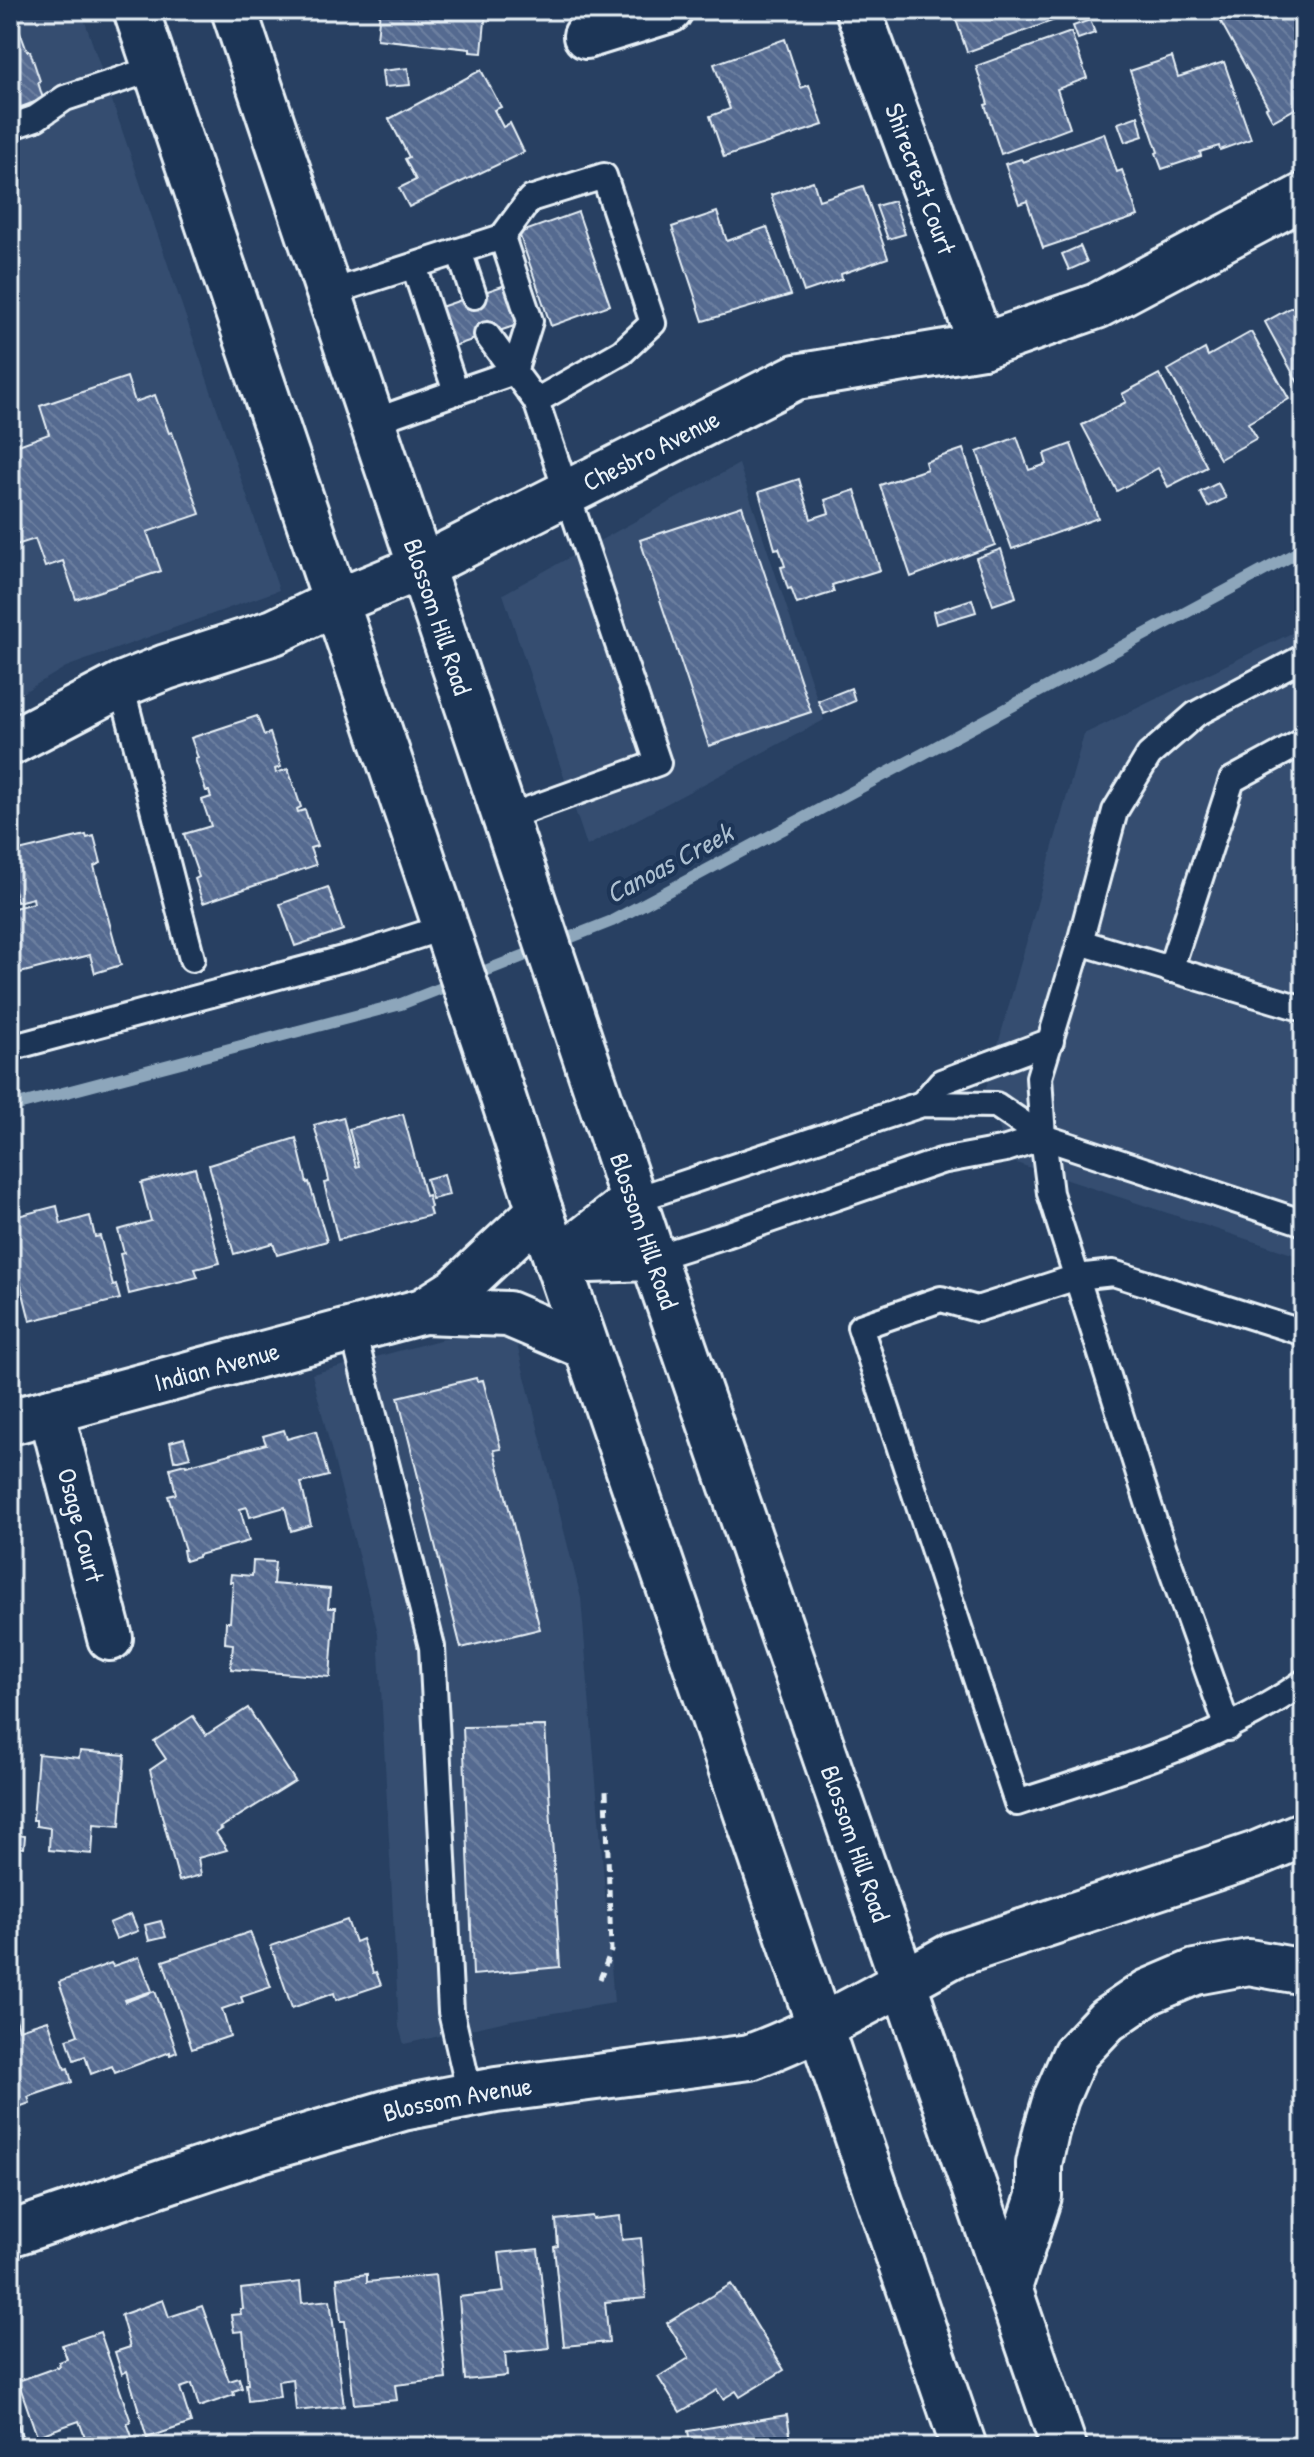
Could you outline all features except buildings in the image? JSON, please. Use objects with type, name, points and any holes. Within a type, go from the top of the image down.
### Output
[{"type":"main road","points":[[136,10],[586,1347],[964,2447]]},
{"type":"main road","name":"Blossom Hill Road","points":[[234,10],[653,1258],[1064,2447]]},
{"type":"main road","points":[[586,36],[670,10]]},
{"type":"main road","name":"Shirecrest Court","points":[[858,10],[982,346]]},
{"type":"main road","name":"Chesbro Avenue","points":[[10,743],[121,685],[274,632],[421,567],[796,377],[982,346],[1097,306],[1304,196]]},
{"type":"main road","points":[[557,1261],[634,1200]]},
{"type":"main road","name":"Indian Avenue","points":[[30,1417],[423,1311],[481,1269],[540,1211]]},
{"type":"main road","points":[[557,1261],[653,1258]]},
{"type":"main road","name":"Indian Avenue","points":[[423,1311],[508,1314],[586,1347]]},
{"type":"main road","name":"Osage Court","points":[[30,1417],[110,1638]]},
{"type":"main road","name":"Blossom Avenue","points":[[10,2234],[345,2123],[403,2108],[470,2095],[741,2058],[786,2044],[822,2027],[953,1955],[1254,1855],[1304,1834]]},
{"type":"main road","points":[[1009,2288],[1039,2196],[1039,2164],[1046,2132],[1056,2098],[1075,2054],[1107,2020],[1148,1992],[1195,1972],[1249,1962],[1304,1972]]},
{"type":"lane","points":[[10,127],[36,118],[65,98],[156,68]]},
{"type":"lane","points":[[329,293],[502,237],[530,199],[604,176],[653,323],[622,352],[536,401]]},
{"type":"lane","points":[[502,237],[530,321],[514,372]]},
{"type":"lane","points":[[459,251],[474,296]]},
{"type":"lane","points":[[414,266],[456,392]]},
{"type":"lane","points":[[487,335],[536,401],[658,763],[505,818]]},
{"type":"lane","points":[[372,422],[514,372]]},
{"type":"lane","points":[[1228,1728],[1154,1521],[1050,1193],[1039,1077],[1115,811],[1149,755],[1196,714],[1304,657]]},
{"type":"lane","points":[[121,685],[192,959]]},
{"type":"lane","points":[[1170,970],[1232,780],[1304,741]]},
{"type":"lane","points":[[10,1048],[446,932]]},
{"type":"lane","points":[[1080,942],[1304,1009]]},
{"type":"lane","points":[[922,1104],[941,1082],[1051,1041]]},
{"type":"lane","points":[[634,1200],[922,1104],[996,1105],[1043,1137],[1304,1223]]},
{"type":"lane","points":[[653,1258],[941,1161],[1006,1149],[1043,1137]]},
{"type":"lane","points":[[1304,1333],[1113,1273],[1077,1277],[977,1309],[941,1299],[860,1327],[1017,1803],[1126,1767],[1228,1728],[1304,1682]]},
{"type":"lane","points":[[353,1331],[432,1647],[451,2012],[470,2095]]},
{"type":"path","points":[[600,1979],[611,1951],[606,1791]]},
{"type":"shaded area","points":[[10,10],[81,10],[279,590],[66,667],[10,700]]},
{"type":"shaded area","points":[[739,464],[824,720],[587,846],[503,594]]},
{"type":"shaded area","points":[[1304,627],[1304,1258],[1010,1161],[986,1088],[1084,734]]},
{"type":"shaded area","points":[[511,1321],[581,1598],[614,2003],[511,2020],[404,2044],[399,2027],[378,1633],[312,1374]]},
{"type":"waterway","name":"Canoas Creek","points":[[10,1107],[401,1004],[612,921],[1304,549]]}]
